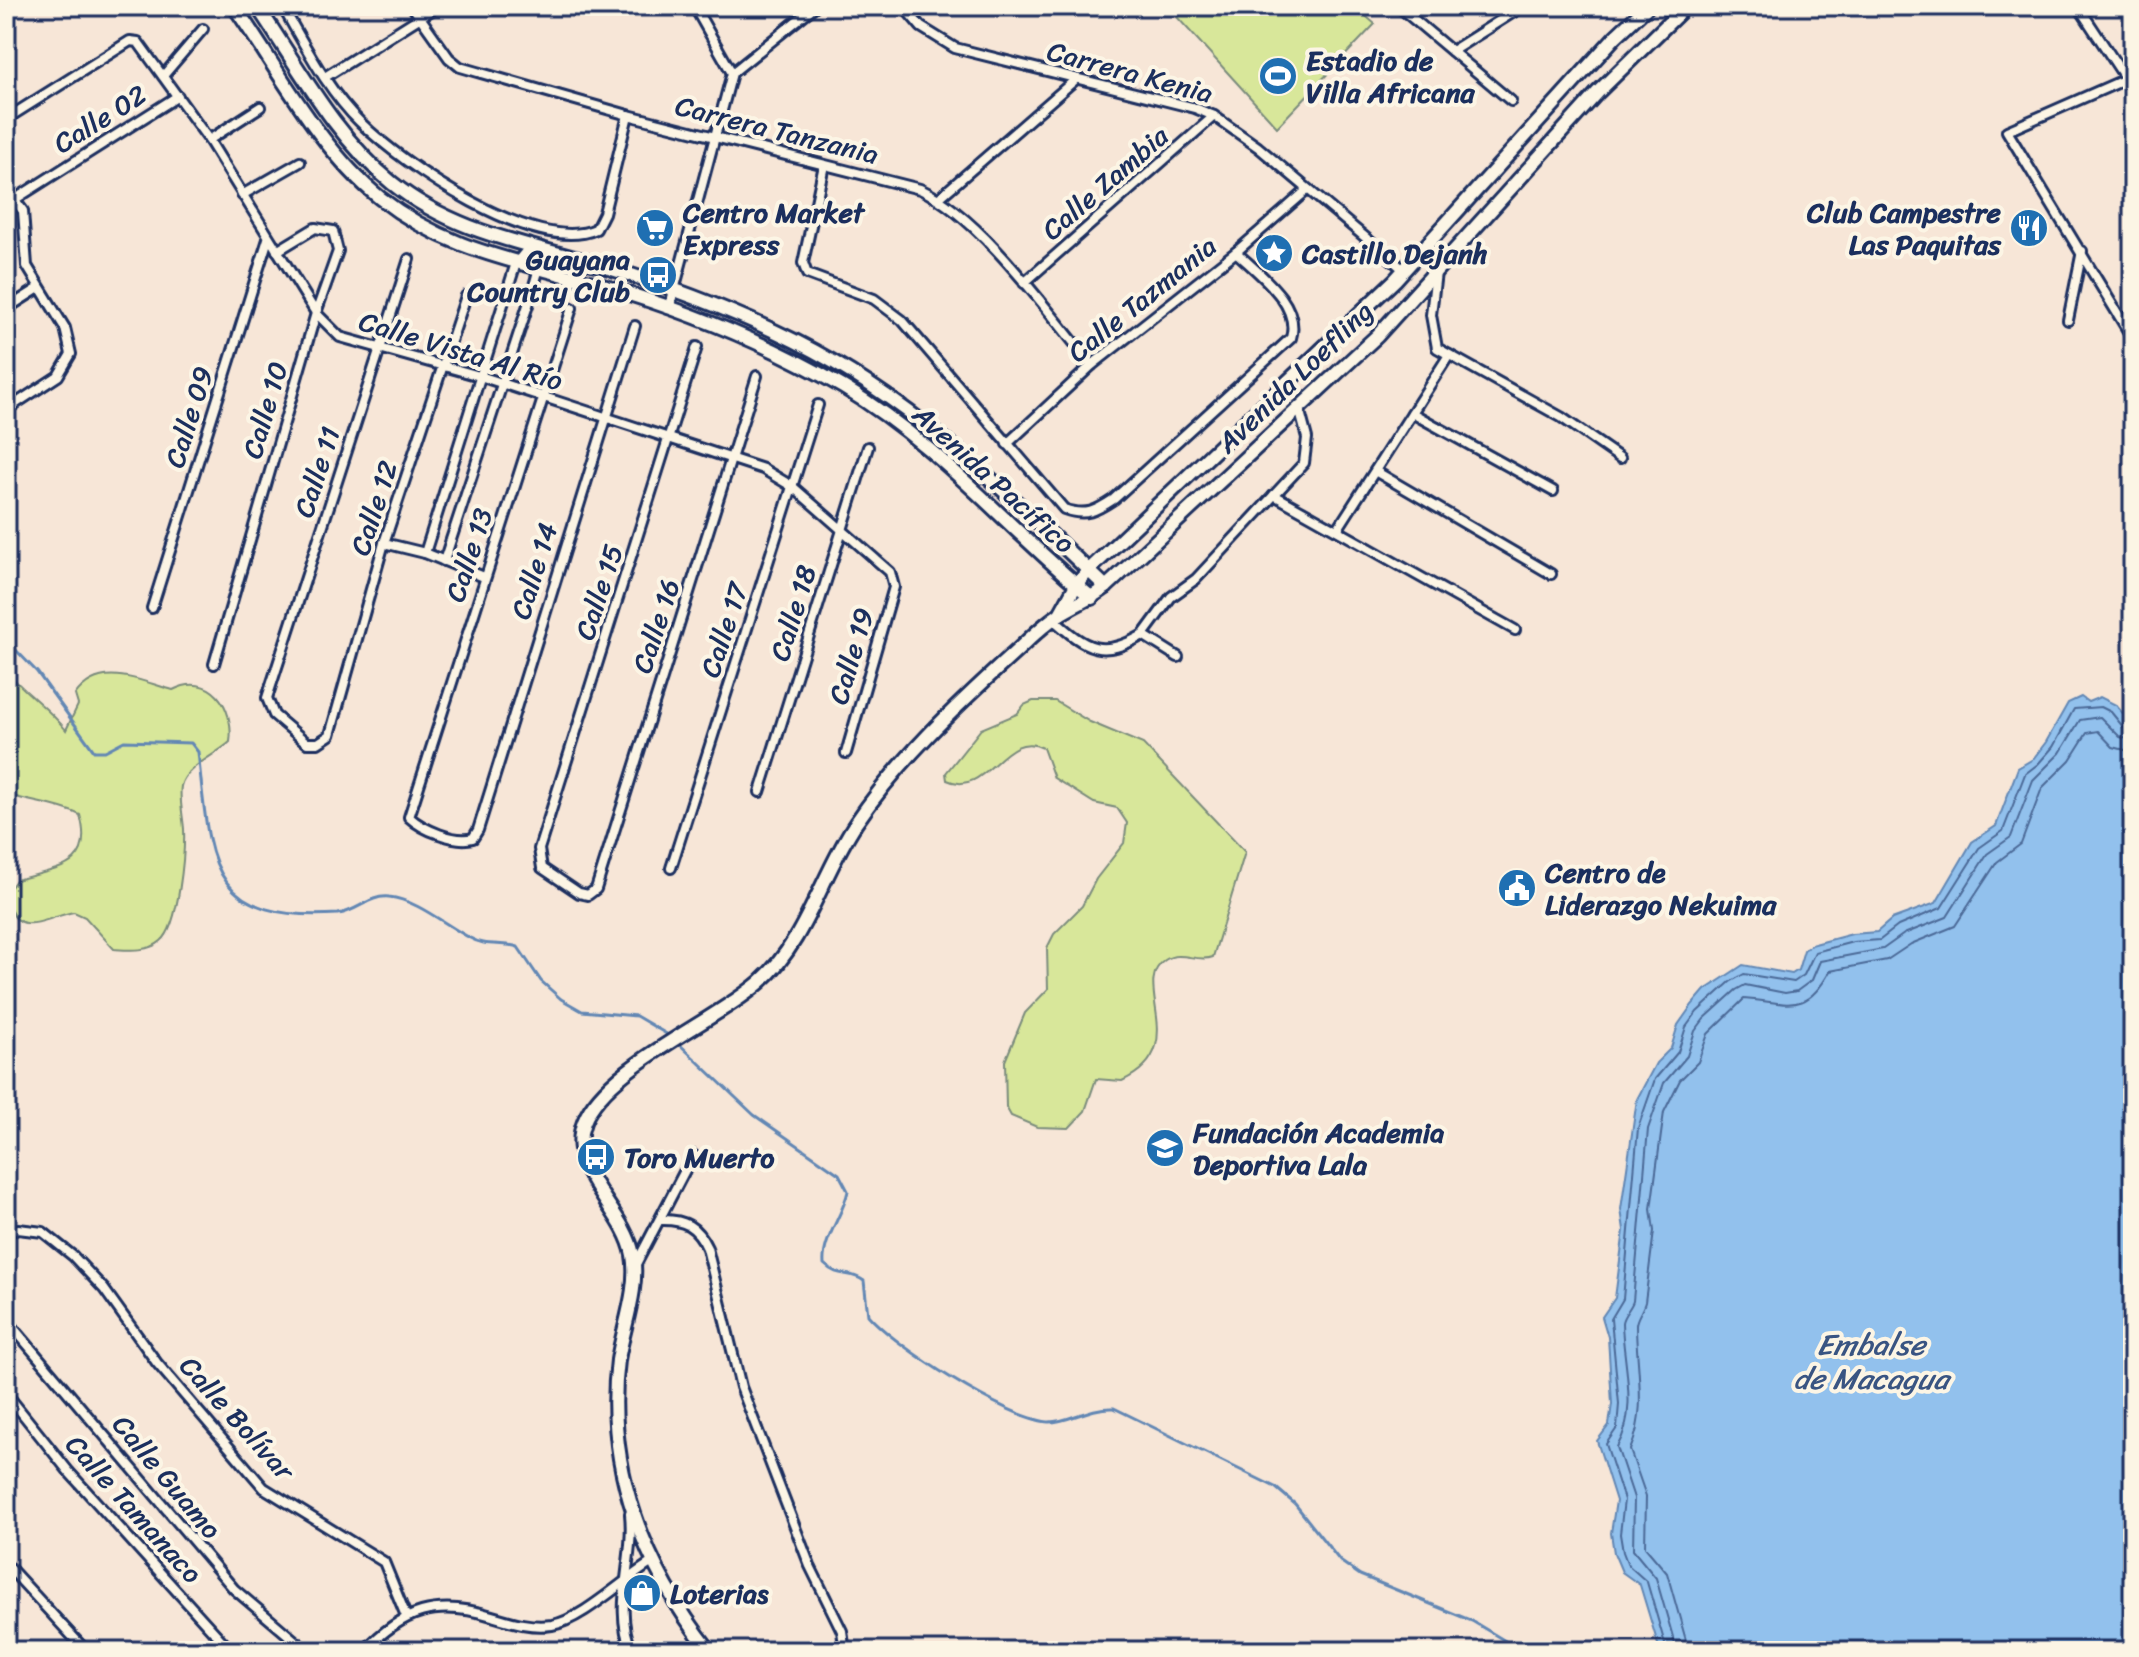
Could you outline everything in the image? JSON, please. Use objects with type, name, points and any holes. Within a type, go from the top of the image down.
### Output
[{"type":"street","name":"Avenida Pacífico","points":[[234,6],[328,144],[379,197],[446,240],[669,309],[785,356],[897,422],[984,496],[1092,598]]},
{"type":"street","name":"Avenida Pacífico","points":[[257,6],[343,132],[391,182],[454,223],[612,268],[674,291],[792,340],[852,371],[907,407],[996,483],[1106,587]]},
{"type":"street","points":[[282,6],[325,77],[359,121],[403,159],[450,192],[519,223],[574,235],[596,229],[604,213],[628,115]]},
{"type":"street","name":"Carrera Tanzania","points":[[412,6],[449,58],[460,67],[628,115],[920,189],[939,198],[1024,283],[1092,365]]},
{"type":"street","points":[[325,77],[438,6]]},
{"type":"street","points":[[694,6],[732,73]]},
{"type":"street","points":[[669,309],[732,73],[815,6]]},
{"type":"street","name":"Carrera Kenia","points":[[903,6],[921,27],[955,48],[1195,108],[1214,116],[1258,147],[1306,191],[1404,270]]},
{"type":"street","points":[[1398,6],[1511,101]]},
{"type":"street","points":[[1452,51],[1523,6]]},
{"type":"street","name":"Avenida Loefling","points":[[1056,617],[1089,570],[1290,383],[1404,270],[1616,36],[1648,6]]},
{"type":"street","name":"Avenida Loefling","points":[[1056,617],[1106,587],[1377,336],[1598,92],[1686,6]]},
{"type":"street","points":[[2078,6],[2130,78],[2007,131],[2082,250],[2133,339]]},
{"type":"street","points":[[163,76],[203,29]]},
{"type":"street","name":"Calle Vista Al Río","points":[[6,119],[130,41],[143,45],[209,140],[316,313],[340,337],[483,377],[763,469],[793,487],[890,572]]},
{"type":"street","points":[[939,198],[1076,79]]},
{"type":"street","name":"Calle 02","points":[[10,202],[178,96]]},
{"type":"street","points":[[209,140],[260,107]]},
{"type":"street","name":"Calle Zambia","points":[[1024,283],[1214,116]]},
{"type":"street","points":[[242,195],[300,162]]},
{"type":"street","points":[[824,165],[803,263],[807,274],[874,299],[890,310],[1064,509],[1080,515],[1097,511],[1114,499],[1291,338],[1295,324],[1291,311],[1236,252]]},
{"type":"street","points":[[6,188],[10,202],[23,211],[27,266],[65,328],[71,354],[66,367],[6,410]]},
{"type":"street","name":"Calle Tazmania","points":[[1007,444],[1092,365],[1236,252],[1306,191]]},
{"type":"street","name":"Calle 10","points":[[214,664],[316,313],[338,251],[333,231],[315,228],[277,251]]},
{"type":"street","name":"Calle 09","points":[[152,608],[268,239]]},
{"type":"street","points":[[425,553],[483,377],[516,263],[530,246],[539,268],[444,561]]},
{"type":"street","points":[[2068,320],[2082,250]]},
{"type":"street","name":"Calle 11","points":[[330,735],[318,743],[307,743],[274,715],[267,698],[409,259]]},
{"type":"street","points":[[1436,272],[1432,337],[1437,348],[1561,417],[1620,458]]},
{"type":"street","points":[[6,309],[39,288]]},
{"type":"street","name":"Calle 12","points":[[330,735],[384,543],[466,296]]},
{"type":"street","name":"Calle 13","points":[[409,817],[572,308]]},
{"type":"street","name":"Calle 14","points":[[409,817],[421,827],[464,840],[473,838],[478,830],[604,417],[635,326]]},
{"type":"street","name":"Calle 15","points":[[596,889],[588,895],[579,893],[542,868],[539,849],[697,347]]},
{"type":"street","points":[[1337,530],[1449,355]]},
{"type":"street","name":"Calle 16","points":[[596,889],[757,376]]},
{"type":"street","name":"Calle 17","points":[[671,868],[818,405]]},
{"type":"street","points":[[635,1266],[626,1234],[584,1161],[581,1131],[600,1097],[769,974],[791,942],[829,866],[866,809],[953,710],[1056,617],[1091,648],[1121,648],[1143,635],[1171,597],[1196,579],[1304,463],[1307,438],[1299,408]]},
{"type":"street","points":[[1412,413],[1553,491]]},
{"type":"street","name":"Calle 18","points":[[760,792],[868,447]]},
{"type":"street","points":[[1375,471],[1551,574]]},
{"type":"street","points":[[1274,495],[1515,630]]},
{"type":"street","points":[[384,543],[425,553],[484,577]]},
{"type":"street","name":"Calle 19","points":[[846,753],[894,587],[890,572]]},
{"type":"street","points":[[1143,635],[1178,657]]},
{"type":"street","points":[[632,1651],[624,1626],[631,1540],[616,1395],[635,1266],[693,1155]]},
{"type":"street","points":[[660,1220],[687,1223],[696,1229],[707,1248],[748,1407],[810,1566],[842,1631],[845,1651]]},
{"type":"street","name":"Calle Bolívar","points":[[6,1233],[18,1229],[43,1232],[104,1289],[157,1363],[264,1488],[384,1562],[406,1616]]},
{"type":"street","name":"Calle Guamo","points":[[6,1319],[234,1589],[307,1651]]},
{"type":"street","name":"Calle Tamanaco","points":[[6,1393],[69,1472],[231,1651]]},
{"type":"street","points":[[627,1488],[651,1563],[710,1651]]},
{"type":"street","points":[[364,1651],[392,1624],[406,1616],[432,1609],[462,1609],[528,1626],[552,1625],[571,1618],[651,1563]]},
{"type":"street","points":[[6,1564],[86,1651]]},
{"type":"green space","name":"Estadio de Villa Africana","points":[[1187,6],[1354,6],[1375,24],[1277,127],[1177,17]]},
{"type":"green space","points":[[6,670],[66,730],[78,705],[75,695],[85,684],[108,676],[134,678],[173,690],[198,685],[209,689],[224,705],[231,729],[230,742],[188,773],[181,786],[184,840],[180,888],[167,933],[156,945],[139,950],[114,949],[85,917],[74,912],[23,923],[10,909],[6,894],[16,880],[69,863],[82,846],[83,833],[80,815],[6,794]]},
{"type":"green space","points":[[1033,701],[1055,701],[1090,722],[1143,744],[1245,852],[1213,957],[1171,957],[1156,971],[1153,984],[1158,1035],[1154,1052],[1143,1067],[1122,1081],[1096,1079],[1085,1111],[1069,1128],[1037,1127],[1011,1116],[1006,1107],[1005,1061],[1025,1013],[1048,989],[1047,948],[1054,934],[1082,906],[1096,879],[1124,843],[1127,823],[1117,808],[1094,803],[1054,778],[1043,748],[1029,744],[1006,754],[973,780],[961,783],[947,780],[946,773],[981,729],[1017,714],[1024,705]]},
{"type":"water","name":"Embalse de Macagua","points":[[2081,697],[2088,702],[2100,697],[2116,705],[2130,722],[2133,721],[2133,1651],[1660,1651],[1640,1585],[1622,1572],[1614,1553],[1611,1533],[1616,1501],[1597,1441],[1609,1425],[1612,1404],[1608,1337],[1602,1317],[1615,1298],[1624,1230],[1621,1209],[1637,1099],[1656,1063],[1671,1048],[1678,1025],[1692,1005],[1705,990],[1743,965],[1792,974],[1798,970],[1804,950],[1811,945],[1852,934],[1877,932],[1892,919],[1936,903],[1972,842],[1996,826],[2018,768],[2033,759],[2068,703]]},
{"type":"waterway","points":[[6,645],[14,648],[37,672],[94,751],[105,751],[124,741],[191,743],[198,752],[206,823],[213,852],[223,876],[238,895],[262,907],[294,914],[338,914],[382,897],[399,899],[476,941],[518,947],[541,981],[561,999],[582,1011],[636,1016],[670,1036]]},
{"type":"waterway","points":[[676,1041],[754,1115],[839,1174],[848,1191],[826,1246],[824,1264],[829,1269],[864,1281],[868,1315],[902,1345],[980,1395],[1029,1418],[1055,1422],[1095,1410],[1114,1408],[1275,1487],[1295,1504],[1340,1561],[1360,1575],[1472,1621],[1522,1651]]},
{"type":"place","name":"Estadio de Villa Africana","points":[[1278,76]]},
{"type":"place","name":"Centro Market Express","points":[[655,228]]},
{"type":"place","name":"Club Campestre Las Paquitas","points":[[2029,228]]},
{"type":"place","name":"Castillo Dejanh","points":[[1274,253]]},
{"type":"place","name":"Guayana Country Club","points":[[658,275]]},
{"type":"place","name":"Centro de Liderazgo Nekuima","points":[[1517,888]]},
{"type":"place","name":"Fundación Academia Deportiva Lala","points":[[1165,1148]]},
{"type":"place","name":"Toro Muerto","points":[[596,1157]]},
{"type":"place","name":"Loterias","points":[[642,1593]]}]
